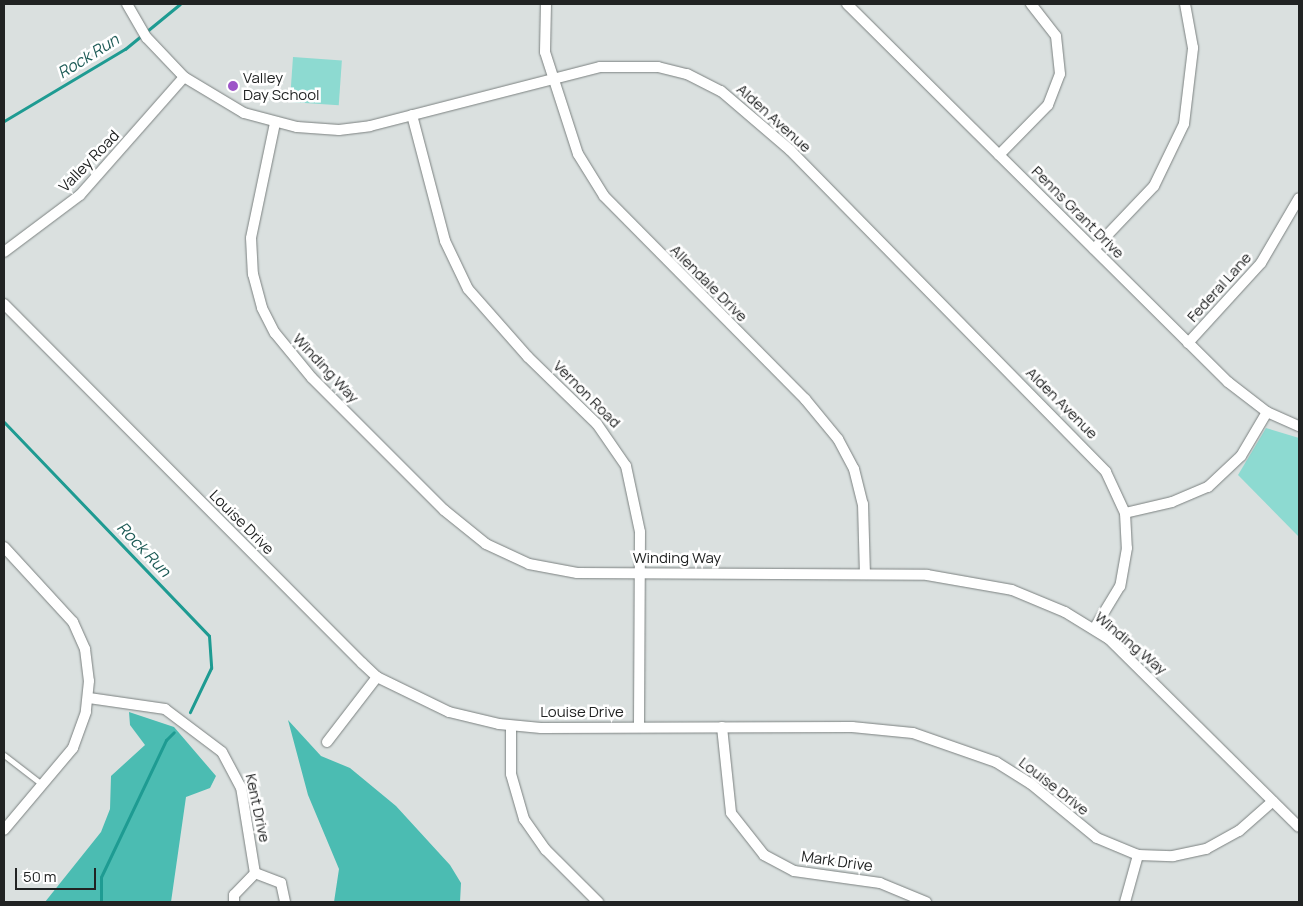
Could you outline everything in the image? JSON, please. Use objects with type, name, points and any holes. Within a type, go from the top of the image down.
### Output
[{"type":"street","name":"Alden Avenue","points":[[127,4],[147,38],[184,77],[226,105],[275,123],[339,130],[412,116],[552,77],[600,66],[642,65],[687,74],[739,103],[1093,455],[1116,490],[1125,513],[1124,572],[1094,629]]},
{"type":"street","name":"Allendale Drive","points":[[546,4],[543,33],[552,77],[570,135],[604,196],[805,399],[838,439],[854,469],[863,504],[865,574]]},
{"type":"street","name":"Penns Grant Drive","points":[[847,4],[1188,343],[1268,412],[1299,426]]},
{"type":"street","points":[[999,155],[1048,105],[1060,74],[1056,36],[1031,4]]},
{"type":"street","points":[[1094,249],[1154,186],[1184,124],[1193,56],[1184,4]]},
{"type":"street","name":"Valley Road","points":[[4,252],[80,195],[184,77]]},
{"type":"street","name":"Vernon Road","points":[[412,116],[445,241],[468,289],[528,357],[597,424],[626,466],[638,508],[640,573],[639,726]]},
{"type":"street","name":"Winding Way","points":[[275,123],[251,254],[262,308],[289,353],[444,510],[486,544],[519,561],[553,570],[640,573],[865,574],[979,581],[1041,601],[1094,629],[1138,664],[1299,827]]},
{"type":"street","name":"Federal Lane","points":[[1188,343],[1261,263],[1299,198]]},
{"type":"street","name":"Louise Drive","points":[[4,304],[377,676],[449,712],[511,726],[888,729],[944,740],[1013,772],[1096,838],[1138,855],[1173,856],[1206,848],[1239,831],[1273,801]]},
{"type":"street","points":[[1125,513],[1172,502],[1208,488],[1241,456],[1268,412]]},
{"type":"street","points":[[4,547],[74,622],[85,649],[89,698],[72,748],[4,830]]},
{"type":"street","points":[[327,742],[377,676]]},
{"type":"street","name":"Kent Drive","points":[[89,698],[165,709],[222,752],[241,787],[255,873]]},
{"type":"street","points":[[511,726],[511,774],[524,819],[546,850],[598,902]]},
{"type":"street","name":"Mark Drive","points":[[722,727],[731,813],[764,855],[794,871],[880,883],[926,902]]},
{"type":"street","points":[[1125,902],[1138,855]]},
{"type":"street","points":[[234,902],[234,895],[255,873],[280,884],[285,902]]},
{"type":"lane","points":[[4,755],[43,785]]},
{"type":"shaded area","points":[[293,57],[342,60],[339,105],[290,102]]},
{"type":"shaded area","points":[[1266,428],[1299,438],[1299,537],[1238,475]]},
{"type":"shaded area","points":[[129,712],[174,727],[216,776],[210,788],[186,797],[171,902],[45,902],[101,832],[110,809],[111,776],[145,745],[130,725]]},
{"type":"shaded area","points":[[288,720],[321,756],[350,768],[396,806],[450,865],[461,883],[460,902],[334,902],[339,869],[308,795]]},
{"type":"waterway","name":"Rock Run","points":[[4,121],[125,49],[180,4]]},
{"type":"waterway","name":"Rock Run","points":[[4,422],[209,636],[211,668],[190,712]]},
{"type":"waterway","name":"Rock Run","points":[[101,902],[101,877],[166,740],[174,732]]},
{"type":"place","name":"Valley Day School","points":[[233,86]]}]
